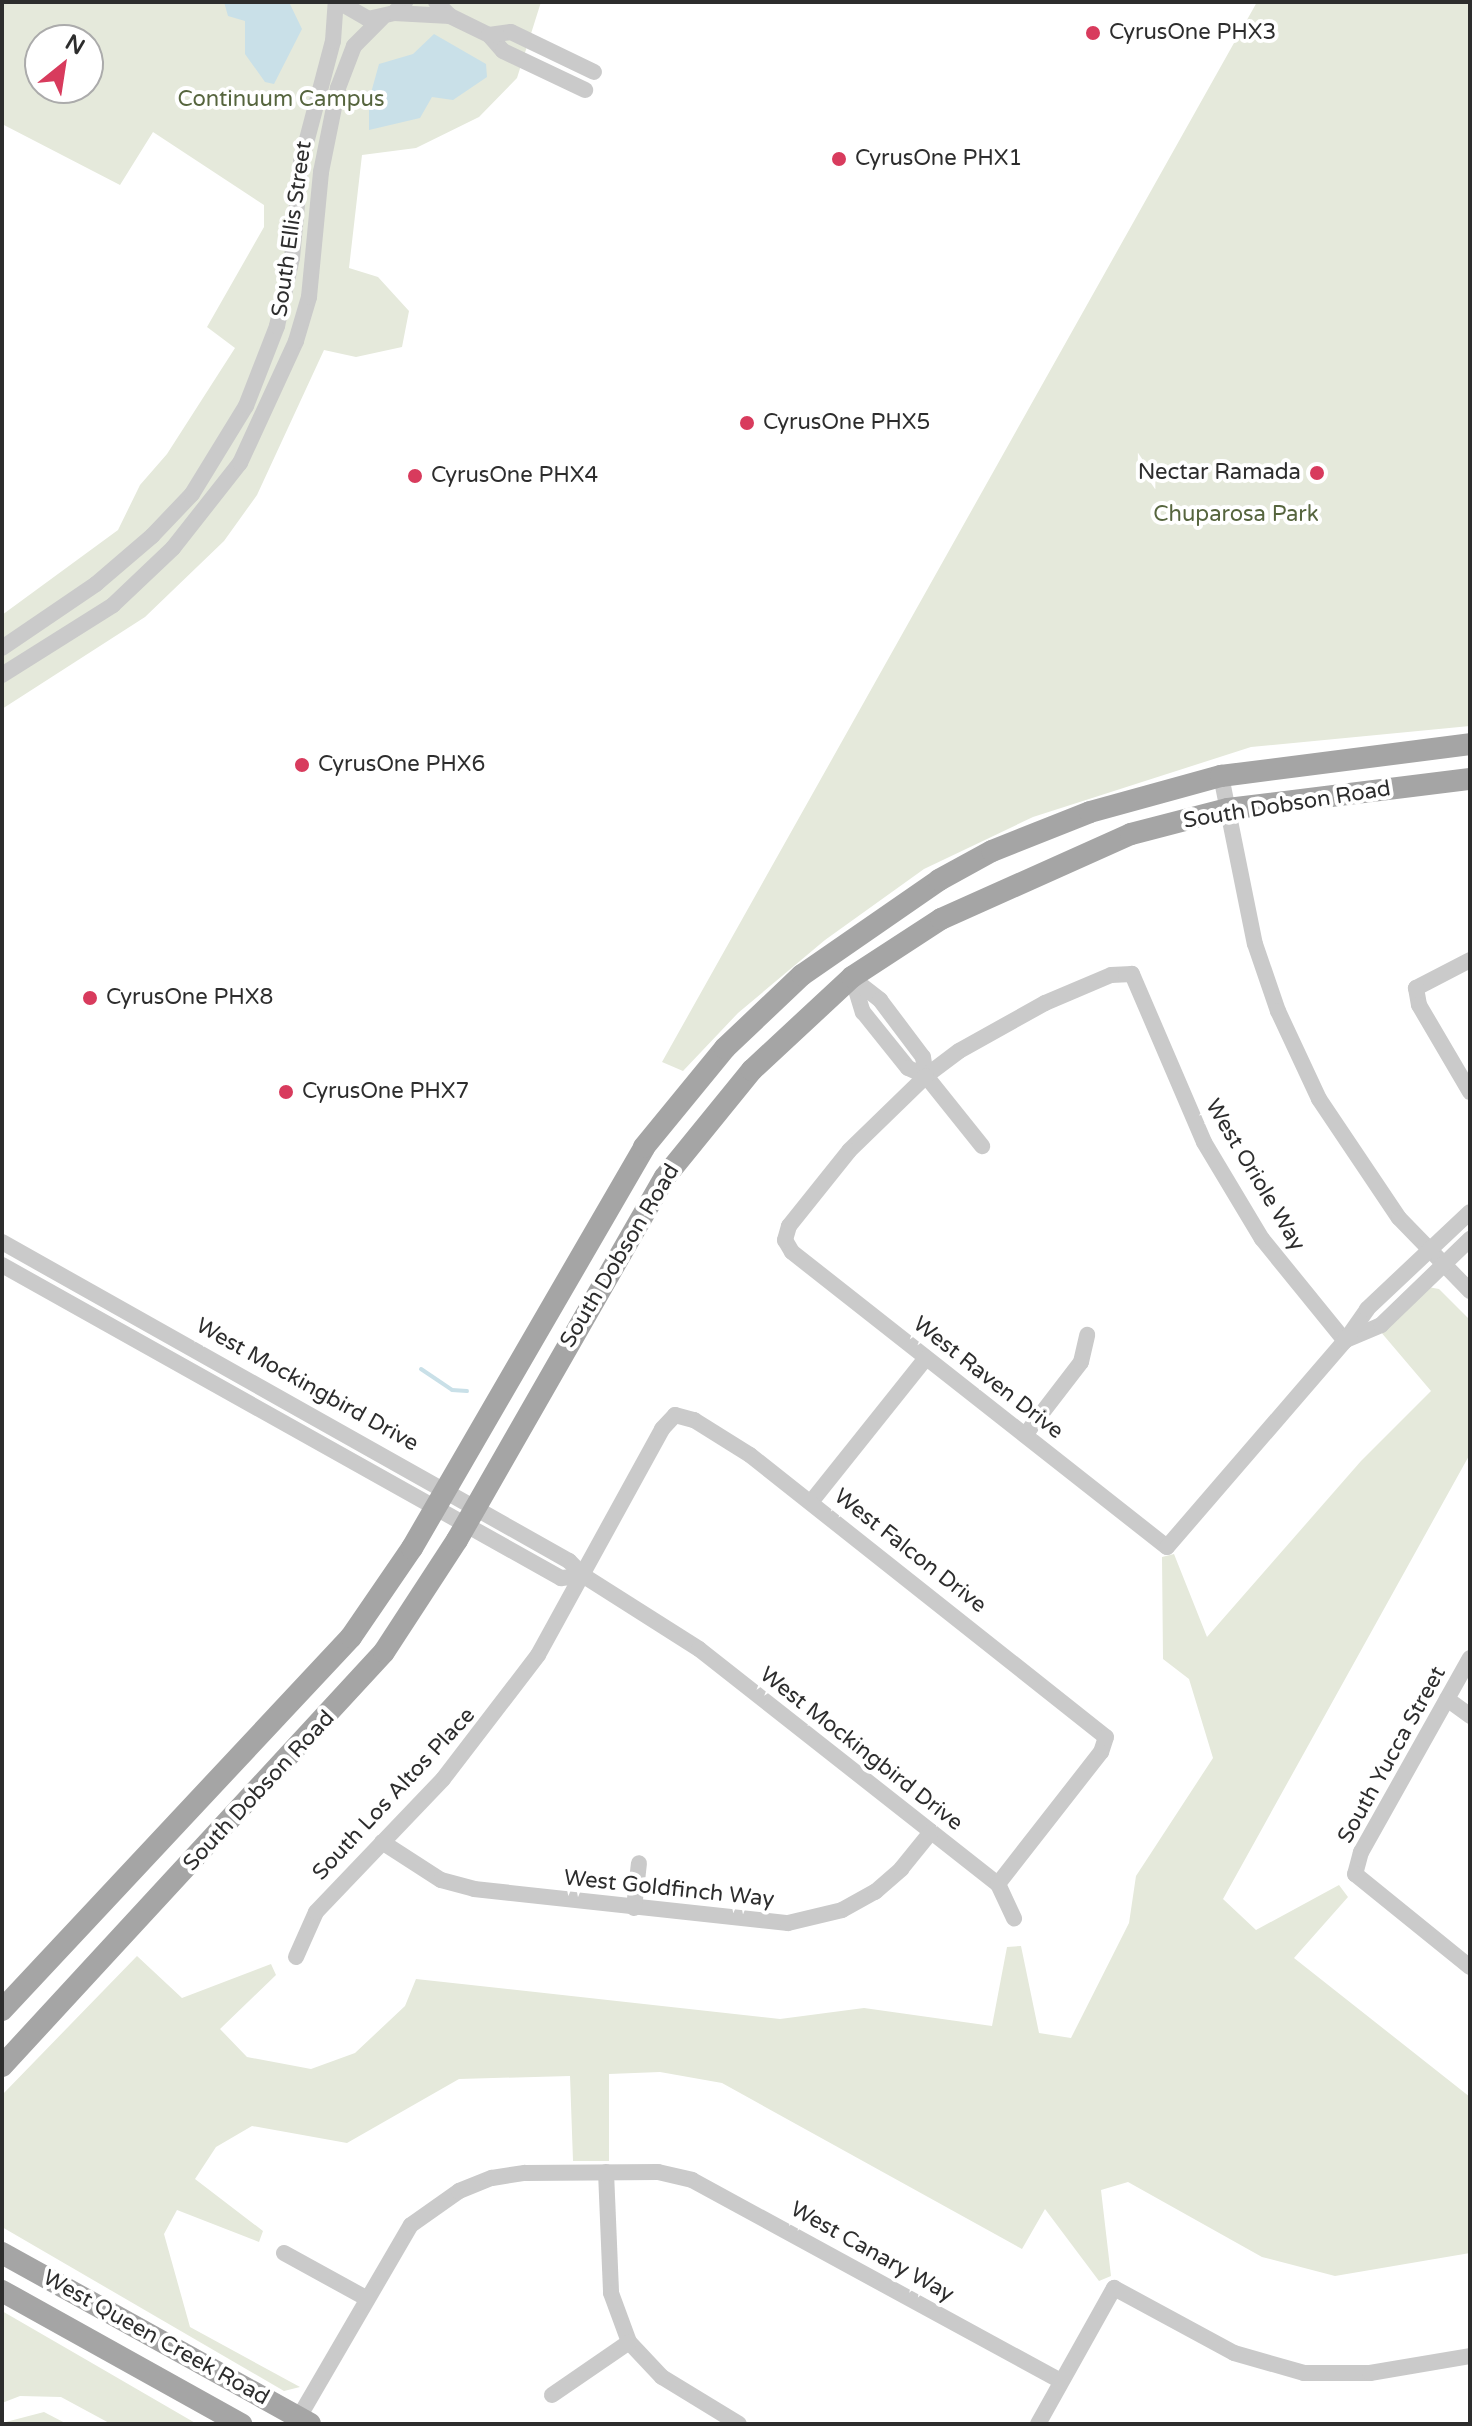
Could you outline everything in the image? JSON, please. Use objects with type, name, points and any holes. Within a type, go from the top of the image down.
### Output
[{"type":"main road","name":"South Dobson Road","points":[[2,2010],[334,1658],[389,1584],[441,1498],[624,1177],[667,1117],[760,1012],[840,944],[992,851],[1136,796],[1221,776],[1470,744]]},
{"type":"main road","name":"South Dobson Road","points":[[2,2066],[361,1680],[403,1627],[471,1516],[627,1238],[688,1144],[784,1037],[852,977],[941,919],[1031,875],[1131,834],[1228,809],[1470,779]]},
{"type":"main road","name":"West Queen Creek Road","points":[[2,2253],[301,2422]]},
{"type":"main road","name":"West Queen Creek Road","points":[[2,2291],[241,2424]]},
{"type":"street","points":[[338,2],[355,16],[394,11],[450,16]]},
{"type":"street","name":"South Ellis Street","points":[[2,648],[96,584],[152,536],[192,494],[246,406],[277,326],[292,258],[305,137],[333,41],[338,2]]},
{"type":"street","points":[[436,2],[450,16],[489,35],[503,51],[585,90]]},
{"type":"street","name":"South Ellis Street","points":[[2,675],[113,605],[173,548],[240,463],[296,341],[309,297],[321,172],[338,88],[354,46],[394,11]]},
{"type":"street","points":[[489,35],[511,32],[594,72]]},
{"type":"street","points":[[1221,776],[1255,944],[1278,1011],[1319,1099],[1363,1172],[1429,1251],[1470,1291]]},
{"type":"street","points":[[1470,960],[1416,988],[1419,1005],[1470,1092]]},
{"type":"street","name":"West Oriole Way","points":[[926,1076],[959,1051],[1045,1003],[1111,975],[1132,974],[1204,1142],[1262,1239],[1345,1341]]},
{"type":"street","points":[[852,977],[880,1000],[923,1057],[926,1076],[982,1146]]},
{"type":"street","name":"West Raven Drive","points":[[926,1076],[849,1151],[789,1226],[785,1240],[792,1252],[1167,1547],[1345,1341]]},
{"type":"street","points":[[1345,1341],[1367,1309],[1470,1212]]},
{"type":"street","points":[[1345,1341],[1381,1325],[1470,1239]]},
{"type":"street","points":[[2,1264],[6,1245]]},
{"type":"street","name":"West Mockingbird Drive","points":[[6,1245],[441,1498],[561,1578],[584,1576],[699,1649],[998,1884],[1014,1918]]},
{"type":"street","name":"West Mockingbird Drive","points":[[2,1264],[441,1498]]},
{"type":"street","points":[[1025,1435],[1081,1362],[1087,1335]]},
{"type":"street","points":[[811,1502],[926,1358]]},
{"type":"street","name":"West Falcon Drive","points":[[675,1415],[694,1420],[750,1455],[1106,1737],[1101,1752],[998,1884]]},
{"type":"street","name":"South Los Altos Place","points":[[296,1957],[316,1912],[491,1722],[538,1655],[662,1429],[675,1415]]},
{"type":"street","name":"South Yucca Street","points":[[1470,1658],[1361,1852],[1355,1874],[1470,1967]]},
{"type":"street","points":[[1447,1699],[1470,1716]]},
{"type":"street","name":"West Goldfinch Way","points":[[382,1842],[441,1880],[474,1889],[768,1922],[818,1918],[875,1892],[901,1869],[931,1832]]},
{"type":"street","points":[[634,1908],[639,1863]]},
{"type":"street","points":[[606,2172],[611,2293],[629,2342],[662,2377],[739,2424]]},
{"type":"street","name":"West Canary Way","points":[[301,2422],[366,2298],[411,2225],[459,2191],[492,2178],[658,2172],[722,2194],[1061,2381]]},
{"type":"street","points":[[284,2253],[366,2298]]},
{"type":"street","points":[[1038,2424],[1114,2288],[1234,2353],[1304,2373],[1370,2373],[1470,2356]]},
{"type":"street","points":[[552,2395],[629,2342]]},
{"type":"green space","name":"Continuum Campus","points":[[2,2],[541,2],[517,78],[479,117],[416,148],[362,155],[349,268],[378,277],[409,311],[402,347],[356,357],[324,350],[257,495],[224,541],[145,617],[2,709],[2,615],[118,530],[140,485],[167,454],[235,348],[207,327],[264,227],[264,205],[153,132],[120,185],[2,124]]},
{"type":"green space","name":"Chuparosa Park","points":[[1257,2],[1470,2],[1470,726],[1251,747],[1033,817],[924,869],[825,940],[738,1013],[683,1071],[662,1062]]},
{"type":"green space","points":[[1428,1287],[1439,1289],[1470,1320],[1470,1454],[1223,1899],[1256,1930],[1339,1885],[1348,1897],[1294,1958],[1470,2097],[1470,2253],[1335,2276],[1262,2257],[1128,2182],[1101,2190],[1111,2276],[1099,2281],[1045,2209],[1022,2249],[722,2083],[660,2072],[609,2074],[609,2161],[573,2161],[570,2076],[459,2079],[347,2143],[252,2126],[216,2147],[195,2179],[263,2231],[259,2242],[177,2210],[164,2234],[190,2327],[300,2387],[284,2391],[2,2227],[2,2095],[137,1956],[182,1998],[271,1964],[276,1975],[220,2029],[247,2057],[311,2069],[355,2053],[405,2006],[416,1979],[780,2019],[864,2008],[992,2026],[1007,1947],[1021,1946],[1039,2033],[1071,2038],[1129,1923],[1136,1876],[1213,1758],[1189,1679],[1163,1659],[1162,1557],[1174,1554],[1207,1637],[1361,1461],[1431,1391],[1380,1331]]},
{"type":"green space","points":[[2,2311],[197,2424],[111,2424],[61,2397],[20,2396],[2,2403]]},
{"type":"green space","points":[[44,2412],[67,2424],[2,2424],[2,2423]]},
{"type":"water","points":[[224,2],[289,2],[302,29],[274,84],[265,82],[245,54],[245,21],[228,16]]},
{"type":"water","points":[[434,34],[486,64],[487,77],[453,100],[432,97],[420,118],[369,130],[369,100],[379,64],[413,54]]},
{"type":"waterway","points":[[421,1369],[452,1390],[467,1391]]},
{"type":"place","name":"CyrusOne PHX3","points":[[1093,33]]},
{"type":"place","name":"CyrusOne PHX1","points":[[839,159]]},
{"type":"place","name":"CyrusOne PHX5","points":[[747,423]]},
{"type":"place","name":"Nectar Ramada","points":[[1317,473]]},
{"type":"place","name":"CyrusOne PHX4","points":[[415,476]]},
{"type":"place","name":"CyrusOne PHX6","points":[[302,765]]},
{"type":"place","name":"CyrusOne PHX8","points":[[90,998]]},
{"type":"place","name":"CyrusOne PHX7","points":[[286,1092]]}]
